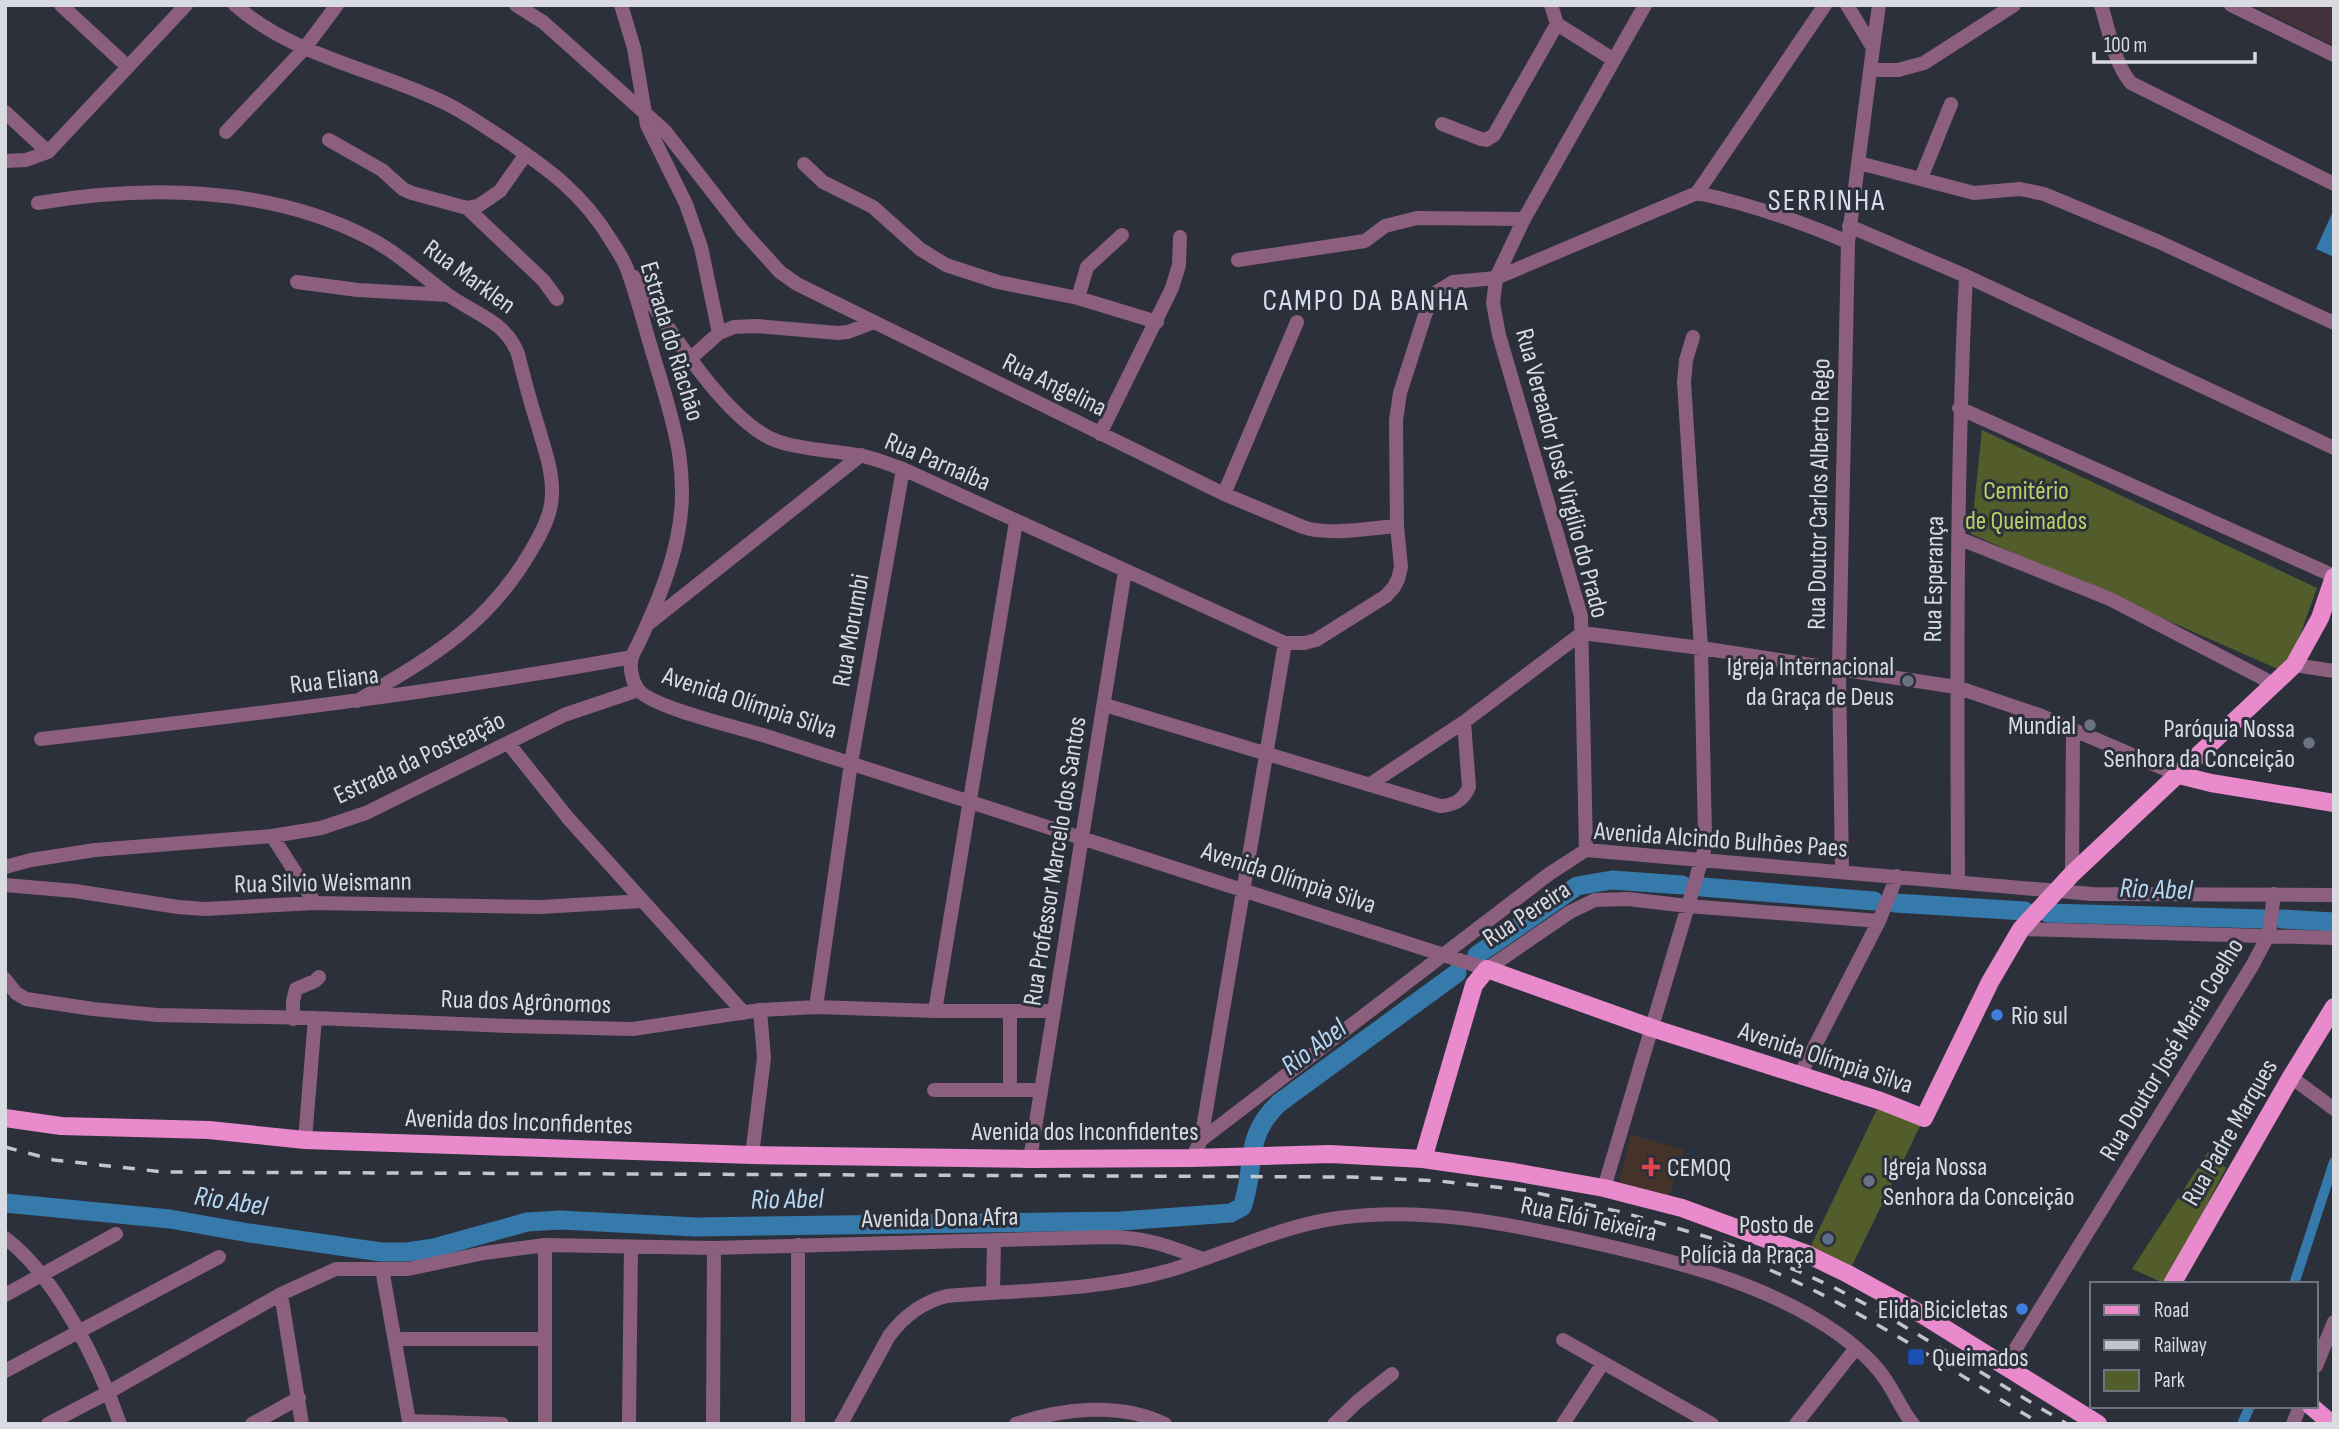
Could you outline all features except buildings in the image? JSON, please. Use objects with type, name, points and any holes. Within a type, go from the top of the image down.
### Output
[{"type":"main road","points":[[2024,926],[2072,874],[2276,685],[2294,665],[2320,618],[2334,577]]},
{"type":"main road","points":[[2179,775],[2211,783],[2334,803]]},
{"type":"main road","name":"Avenida Olímpia Silva","points":[[1482,968],[1652,1028],[1881,1101],[1924,1118],[1990,982],[2024,926]]},
{"type":"main road","name":"Rua Pereira","points":[[1423,1159],[1474,985],[1482,968]]},
{"type":"main road","name":"Rua Padre Marques","points":[[2173,1282],[2334,1007]]},
{"type":"main road","name":"Avenida dos Inconfidentes","points":[[5,1118],[61,1126],[209,1130],[305,1140],[752,1154],[1030,1159],[1330,1154],[1423,1159],[1604,1188],[1724,1222],[1807,1254],[1848,1274],[2095,1416]]},
{"type":"main road","points":[[2313,1408],[2332,1424]]},
{"type":"street","points":[[61,5],[128,67]]},
{"type":"street","points":[[5,161],[26,160],[48,152],[186,5]]},
{"type":"street","name":"Estrada do Riachão","points":[[235,5],[263,27],[304,49],[432,97],[462,112],[526,154],[564,181],[579,196],[594,214],[627,267],[671,415],[683,471],[682,518],[677,542],[666,579],[632,657]]},
{"type":"street","points":[[226,132],[304,49],[337,5]]},
{"type":"street","name":"Rua Angelina","points":[[516,5],[543,22],[666,131],[742,230],[789,279],[1224,494],[1310,530],[1397,526]]},
{"type":"street","points":[[621,5],[641,78],[647,125],[686,204],[701,247],[719,333]]},
{"type":"street","points":[[1551,5],[1557,24],[1614,60]]},
{"type":"street","points":[[1496,278],[1524,219],[1645,5]]},
{"type":"street","points":[[1192,1158],[1201,1140],[1285,643],[1316,640],[1386,596],[1394,587],[1401,567],[1397,526],[1396,419],[1400,393],[1435,293],[1459,281],[1496,278],[1697,193],[1825,5]]},
{"type":"street","points":[[1847,5],[1873,48]]},
{"type":"street","name":"Rua Doutor Carlos Alberto Rego","points":[[1842,872],[1839,668],[1848,243],[1879,5]]},
{"type":"street","points":[[1870,70],[1898,70],[1924,62],[2014,5]]},
{"type":"street","points":[[2101,5],[2121,68],[2131,83],[2334,184]]},
{"type":"street","points":[[2231,5],[2334,55]]},
{"type":"street","points":[[1442,124],[1480,139],[1486,140],[1494,135],[1557,24]]},
{"type":"street","points":[[1921,178],[1951,104]]},
{"type":"street","points":[[5,112],[48,152]]},
{"type":"street","points":[[330,139],[382,170],[412,194],[467,208],[478,206],[500,191],[526,154]]},
{"type":"street","points":[[1858,163],[1975,193],[2020,189],[2060,199],[2157,240],[2334,323]]},
{"type":"street","points":[[804,164],[823,182],[873,207],[920,249],[946,265],[998,282],[1078,298],[1157,322]]},
{"type":"street","name":"Rua Marklen","points":[[38,203],[119,193],[219,195],[268,202],[312,213],[367,236],[403,258],[448,295],[503,328],[515,345],[548,461],[552,495],[550,508],[537,540],[503,593],[484,614],[444,648],[357,701]]},
{"type":"street","points":[[1697,193],[1770,212],[1848,243]]},
{"type":"street","points":[[467,208],[543,280],[557,299]]},
{"type":"street","points":[[1238,260],[1365,240],[1385,226],[1417,218],[1524,219]]},
{"type":"street","points":[[1849,226],[1966,276],[2334,448]]},
{"type":"street","points":[[1078,298],[1087,267],[1122,235]]},
{"type":"street","points":[[1100,434],[1157,322],[1176,275],[1180,237]]},
{"type":"street","name":"Rua Parnaíba","points":[[627,267],[691,358],[735,414],[762,434],[792,445],[861,455],[903,469],[1285,643]]},
{"type":"street","name":"Rua Esperança","points":[[1958,882],[1956,687],[1959,408],[1966,276]]},
{"type":"street","name":"Rua Vereador José Virgílio do Prado","points":[[1496,278],[1493,303],[1497,324],[1577,600],[1582,633],[1586,850]]},
{"type":"street","points":[[297,282],[358,290],[448,295]]},
{"type":"street","points":[[691,358],[726,329],[743,326],[848,332],[874,322]]},
{"type":"street","points":[[1224,494],[1297,322]]},
{"type":"street","points":[[1604,1188],[1689,902],[1705,837],[1701,648],[1684,382],[1686,360],[1693,337]]},
{"type":"street","points":[[1959,408],[2334,577]]},
{"type":"street","points":[[646,625],[861,455]]},
{"type":"street","name":"Rua Morumbi","points":[[816,1007],[851,763],[903,469]]},
{"type":"street","points":[[935,1011],[1016,522]]},
{"type":"street","points":[[1958,538],[2110,599],[2276,685]]},
{"type":"street","name":"Rua Professor Marcelo dos Santos","points":[[1030,1159],[1125,571]]},
{"type":"street","points":[[1369,785],[1464,722],[1582,633],[1701,648],[1956,687],[1998,699],[2179,775]]},
{"type":"street","points":[[632,657],[632,671],[638,690]]},
{"type":"street","name":"Rua Eliana","points":[[41,739],[357,701],[632,657]]},
{"type":"street","points":[[2294,665],[2334,671]]},
{"type":"street","name":"Avenida Olímpia Silva","points":[[638,690],[654,702],[970,801],[1482,968]]},
{"type":"street","name":"Estrada da Posteação","points":[[5,867],[32,859],[122,847],[272,836],[321,828],[366,813],[564,715],[638,690]]},
{"type":"street","points":[[1105,705],[1440,806],[1460,801],[1469,787],[1464,722]]},
{"type":"street","points":[[2072,874],[2073,729]]},
{"type":"street","points":[[508,743],[568,818],[744,1013]]},
{"type":"street","points":[[272,836],[315,903]]},
{"type":"street","name":"Avenida Alcindo Bulhões Paes","points":[[1201,1140],[1450,957],[1549,874],[1586,850],[1698,867],[1842,872],[1895,881],[1958,882],[2050,896],[2092,894],[2274,899],[2334,895]]},
{"type":"street","points":[[1800,1075],[1880,917],[1895,881]]},
{"type":"street","name":"Rua Silvio Weismann","points":[[5,885],[75,891],[178,907],[231,908],[315,903],[540,907],[643,901]]},
{"type":"street","name":"Rua Doutor José Maria Coelho","points":[[2005,1366],[2270,932],[2274,899]]},
{"type":"street","name":"Rua Pereira","points":[[1482,968],[1570,912],[1594,900],[1689,902],[1880,917]]},
{"type":"street","points":[[2024,926],[2270,932],[2334,938]]},
{"type":"street","points":[[293,1018],[296,989],[319,977]]},
{"type":"street","name":"Rua dos Agrônomos","points":[[5,979],[16,993],[26,999],[156,1015],[509,1026],[633,1029],[761,1010],[816,1007],[1054,1011]]},
{"type":"street","points":[[752,1154],[763,1077],[761,1010]]},
{"type":"street","points":[[1010,1011],[1010,1090]]},
{"type":"street","points":[[305,1140],[315,1018]]},
{"type":"street","points":[[2291,1077],[2334,1109]]},
{"type":"street","points":[[934,1090],[1041,1090]]},
{"type":"street","name":"Rua Elói Teixeira","points":[[841,1424],[881,1349],[899,1323],[920,1306],[937,1298],[1124,1281],[1167,1271],[1236,1247],[1335,1218],[1365,1215],[1424,1215],[1488,1222],[1631,1251],[1735,1282],[1805,1312],[1856,1348],[1885,1379],[1910,1423]]},
{"type":"street","points":[[5,1295],[116,1234]]},
{"type":"street","name":"Avenida Dona Afra","points":[[48,1424],[281,1294],[336,1269],[430,1266],[493,1252],[545,1245],[714,1248],[1135,1237],[1203,1259]]},
{"type":"street","points":[[5,1238],[32,1260],[43,1275],[78,1332],[109,1392],[120,1424]]},
{"type":"street","points":[[993,1293],[994,1240]]},
{"type":"street","points":[[545,1245],[545,1424]]},
{"type":"street","points":[[798,1245],[798,1424]]},
{"type":"street","points":[[629,1424],[631,1247]]},
{"type":"street","points":[[713,1424],[714,1248]]},
{"type":"street","points":[[5,1371],[219,1257]]},
{"type":"street","points":[[382,1269],[409,1421],[502,1424]]},
{"type":"street","points":[[281,1294],[302,1424]]},
{"type":"street","points":[[2318,1361],[2334,1322]]},
{"type":"street","points":[[396,1339],[545,1339]]},
{"type":"street","points":[[1563,1340],[1702,1422]]},
{"type":"street","points":[[1796,1424],[1856,1348]]},
{"type":"street","points":[[1563,1424],[1603,1363]]},
{"type":"street","points":[[1334,1424],[1357,1401],[1392,1374]]},
{"type":"street","points":[[252,1424],[299,1398]]},
{"type":"street","points":[[1016,1424],[1064,1411],[1094,1411],[1136,1414],[1165,1424]]},
{"type":"shaded area","points":[[2254,5],[2334,5],[2334,46]]},
{"type":"shaded area","name":"CEMOQ","points":[[1631,1134],[1684,1150],[1669,1196],[1619,1183]]},
{"type":"green space","name":"Cemitério de Queimados","points":[[1982,430],[2317,588],[2293,655],[2280,670],[1971,534]]},
{"type":"green space","points":[[1881,1101],[1924,1118],[1848,1274],[1807,1254]]},
{"type":"green space","points":[[2208,1152],[2226,1168],[2167,1282],[2132,1269]]},
{"type":"water","points":[[2334,209],[2334,257],[2316,249]]},
{"type":"waterway","name":"Rio Abel","points":[[1477,955],[1577,886],[1612,880],[1682,885]]},
{"type":"waterway","name":"Rio Abel","points":[[1702,887],[1874,901]]},
{"type":"waterway","name":"Rio Abel","points":[[1895,903],[2025,911]]},
{"type":"waterway","name":"Rio Abel","points":[[2048,913],[2263,919]]},
{"type":"waterway","name":"Rio Abel","points":[[2282,919],[2334,922]]},
{"type":"waterway","name":"Rio Abel","points":[[5,1203],[170,1219],[381,1252],[434,1248],[527,1222],[560,1220],[696,1227],[1121,1221],[1231,1213],[1242,1207],[1260,1127],[1279,1103],[1457,973]]},
{"type":"waterway","points":[[2295,1282],[2334,1162]]},
{"type":"waterway","points":[[2242,1424],[2249,1408]]},
{"type":"railway","points":[[5,1147],[54,1160],[164,1172],[1351,1177],[1439,1181],[1524,1190],[1625,1213],[1714,1239],[1798,1271],[1882,1313],[2067,1424]]},
{"type":"railway","points":[[1770,1270],[1840,1304],[1908,1342],[2041,1424]]},
{"type":"place","name":"Igreja Internacional da Graça de Deus","points":[[1908,681]]},
{"type":"place","name":"Mundial","points":[[2090,725]]},
{"type":"place","name":"Paróquia Nossa Senhora da Conceição","points":[[2309,743]]},
{"type":"place","name":"Rio sul","points":[[1997,1015]]},
{"type":"place","name":"CEMOQ","points":[[1651,1167]]},
{"type":"place","name":"Igreja Nossa Senhora da Conceição","points":[[1869,1181]]},
{"type":"place","name":"Posto de Polícia da Praça","points":[[1828,1239]]},
{"type":"place","name":"Elida Bicicletas","points":[[2022,1309]]},
{"type":"place","name":"Queimados","points":[[1916,1357]]},
{"type":"district","name":"SERRINHA","points":[[1827,200]]},
{"type":"district","name":"CAMPO DA BANHA","points":[[1366,300]]}]
